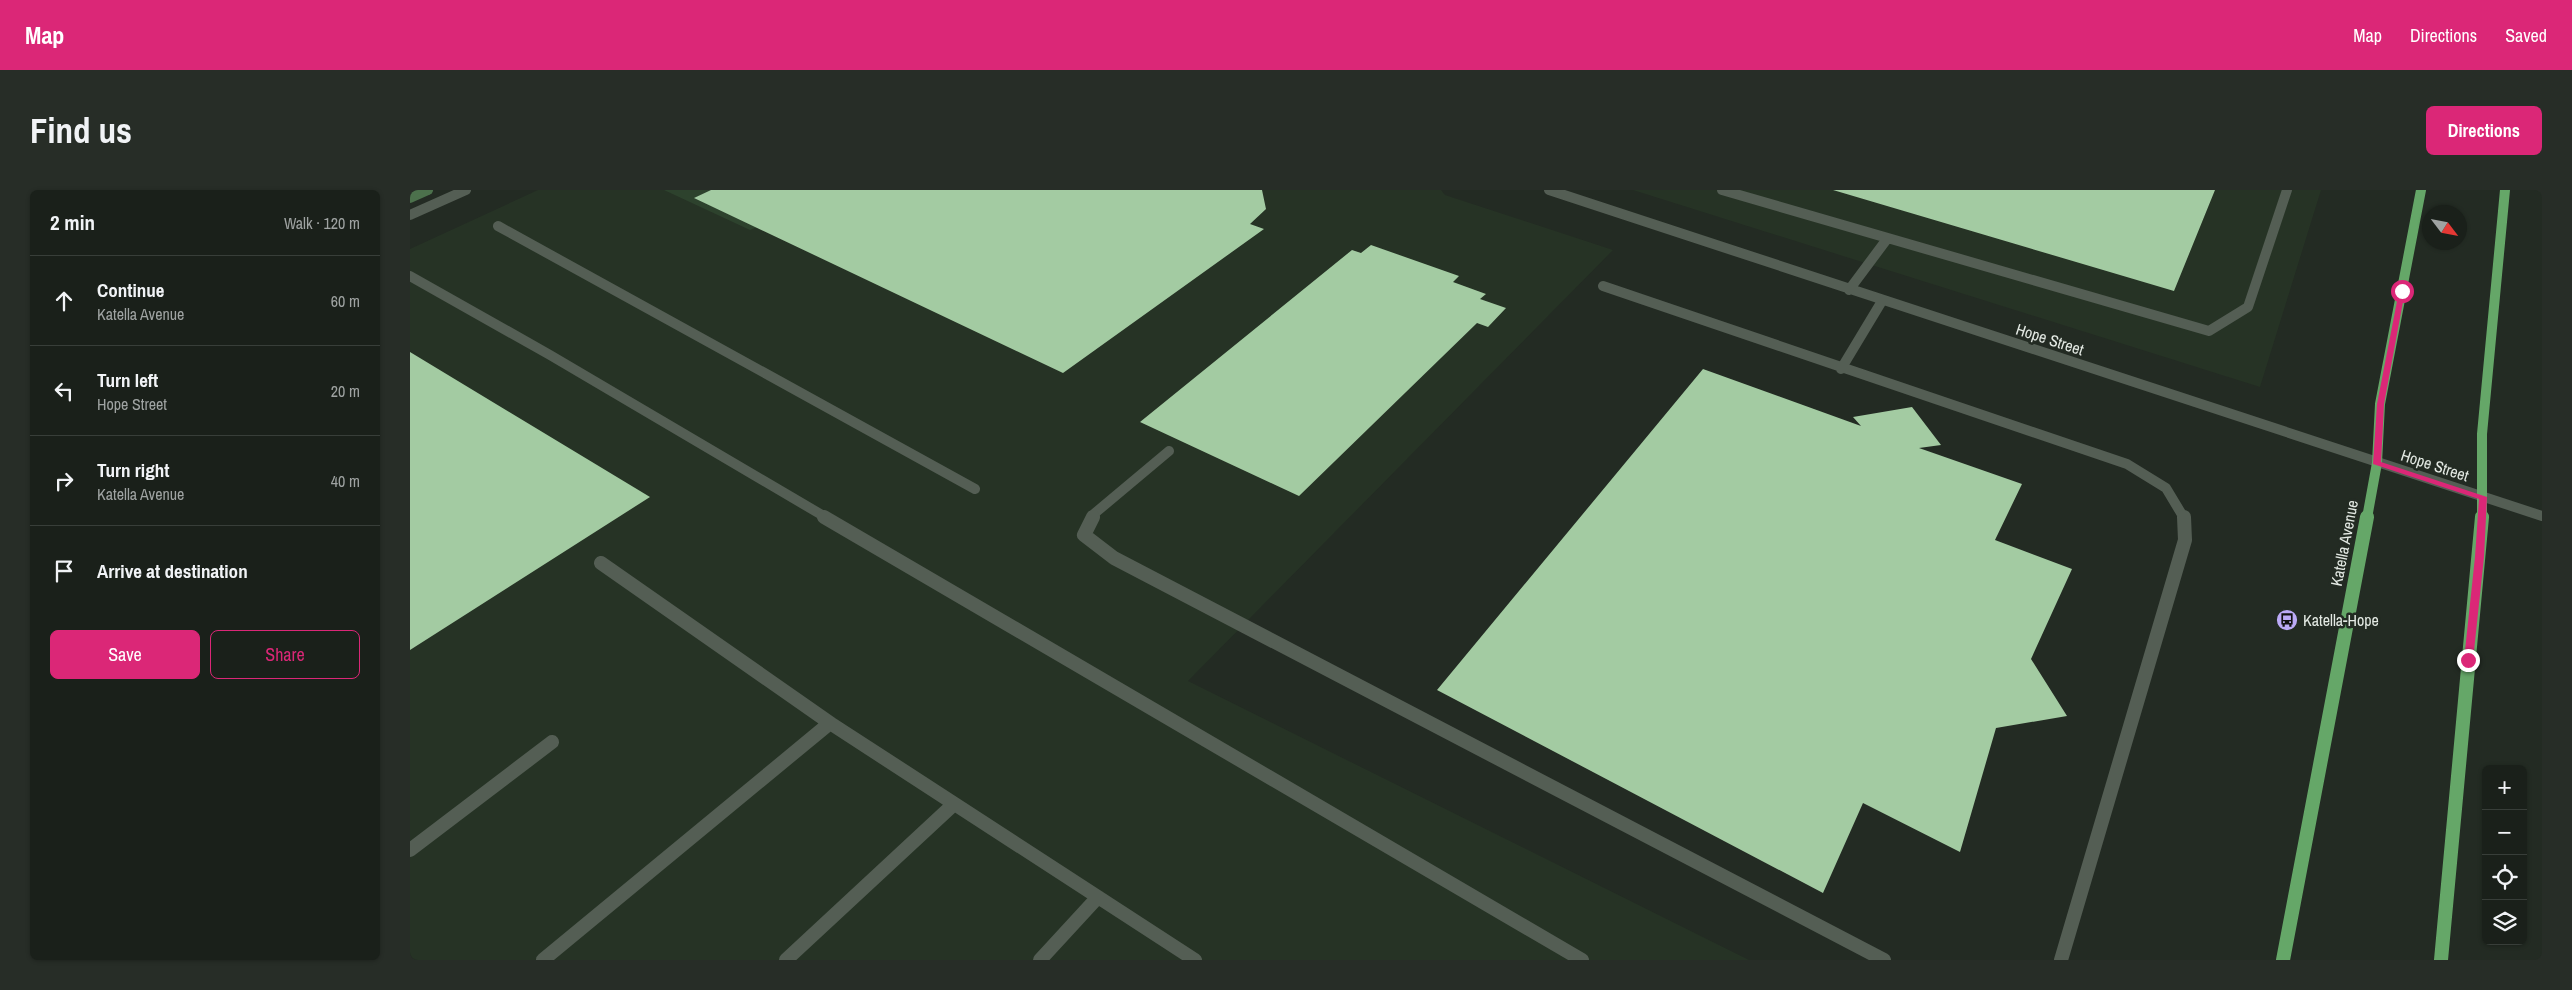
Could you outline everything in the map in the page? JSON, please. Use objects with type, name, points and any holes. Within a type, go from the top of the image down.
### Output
[{"type":"main road","name":"Katella Avenue","points":[[2283,960],[2377,464],[2380,404],[2421,190]]},
{"type":"main road","points":[[2441,960],[2480,557],[2483,497],[2482,434],[2505,190]]},
{"type":"street","points":[[410,215],[466,190]]},
{"type":"street","name":"Hope Street","points":[[1549,190],[2377,464],[2542,516]]},
{"type":"street","points":[[1722,190],[2209,331],[2248,307],[2287,190]]},
{"type":"street","points":[[498,226],[975,489]]},
{"type":"street","points":[[1849,290],[1887,239]]},
{"type":"street","points":[[410,276],[550,355],[752,475],[1073,661],[1258,773],[1582,960]]},
{"type":"street","points":[[1603,286],[1841,369],[2127,464],[2166,488],[2184,517],[2184,540],[2060,960]]},
{"type":"street","points":[[1841,369],[1882,301]]},
{"type":"street","points":[[1169,451],[1095,513],[1084,535],[1114,558],[1884,960]]},
{"type":"street","points":[[601,562],[830,723],[1195,960]]},
{"type":"street","points":[[543,960],[830,723]]},
{"type":"street","points":[[410,850],[552,742]]},
{"type":"street","points":[[786,960],[954,804]]},
{"type":"street","points":[[1040,960],[1098,897]]},
{"type":"shaded area","points":[[538,190],[1441,190],[1445,195],[1613,250],[1188,681],[1749,960],[410,960],[410,249]]},
{"type":"shaded area","points":[[664,190],[711,190],[695,198],[757,227],[750,230]]},
{"type":"shaded area","points":[[1633,190],[2321,190],[2260,387]]},
{"type":"building","points":[[711,190],[1262,190],[1266,209],[1250,224],[1264,229],[1063,373],[694,198]]},
{"type":"building","points":[[1833,190],[2215,190],[2174,291]]},
{"type":"building","points":[[1371,245],[1459,276],[1453,282],[1486,294],[1480,299],[1506,308],[1488,327],[1477,323],[1299,496],[1140,422],[1352,250],[1361,253]]},
{"type":"building","points":[[410,352],[650,497],[410,650]]},
{"type":"building","points":[[1703,369],[1861,426],[1853,417],[1912,407],[1941,445],[1919,448],[2022,484],[1995,540],[2072,569],[2031,659],[2067,716],[1996,728],[1960,852],[1863,803],[1823,893],[1437,690]]},
{"type":"waterway","points":[[410,198],[428,190]]},
{"type":"place","name":"Katella-Hope","points":[[2287,620]]},
{"type":"route","points":[[2402,291],[2380,404],[2377,464],[2483,497],[2480,557],[2468,660]]}]
